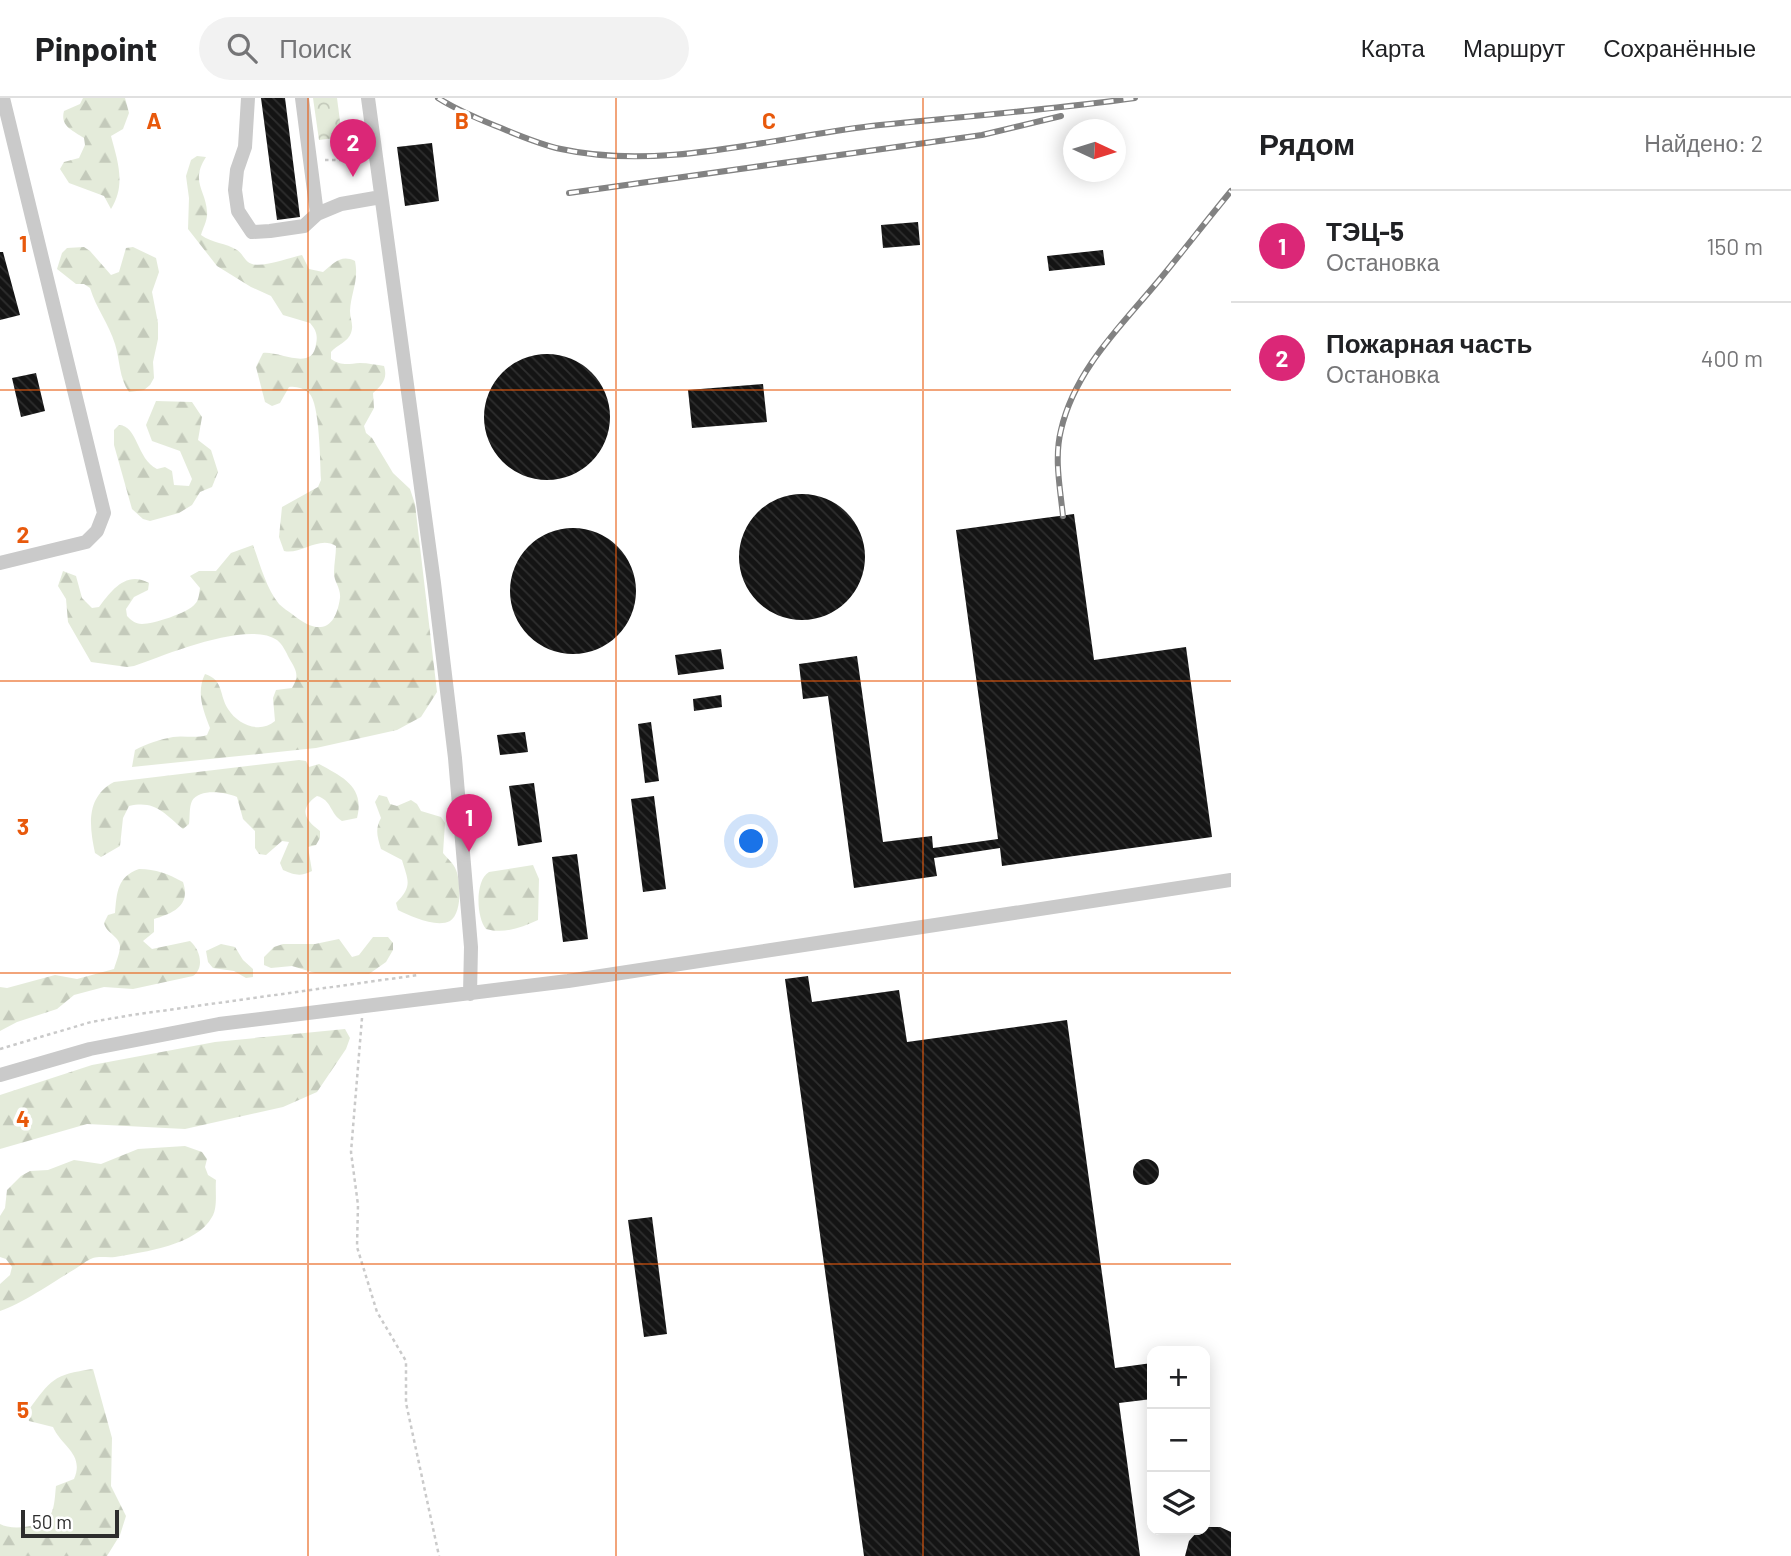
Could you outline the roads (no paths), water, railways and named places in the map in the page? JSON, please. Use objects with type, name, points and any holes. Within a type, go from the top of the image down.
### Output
[{"type":"street","points":[[0,564],[86,542],[97,531],[104,513],[5,125],[3,98]]},
{"type":"street","points":[[248,98],[245,147],[236,170],[235,190],[237,211],[251,232],[304,226],[317,214],[341,205],[382,197]]},
{"type":"street","points":[[302,98],[317,214]]},
{"type":"street","points":[[368,98],[455,758],[471,947],[470,994]]},
{"type":"street","points":[[0,1075],[90,1049],[219,1024],[470,994],[1231,880]]},
{"type":"railway","points":[[438,98],[481,120],[552,147],[599,155],[638,156],[677,155],[871,126],[1135,98]]},
{"type":"railway","points":[[569,193],[982,135],[1061,116]]},
{"type":"railway","points":[[1063,516],[1058,473],[1059,441],[1077,387],[1116,331],[1231,191]]},
{"type":"place","name":"Пожарная часть","points":[[353,177]]},
{"type":"place","name":"ТЭЦ-5","points":[[469,852]]}]
